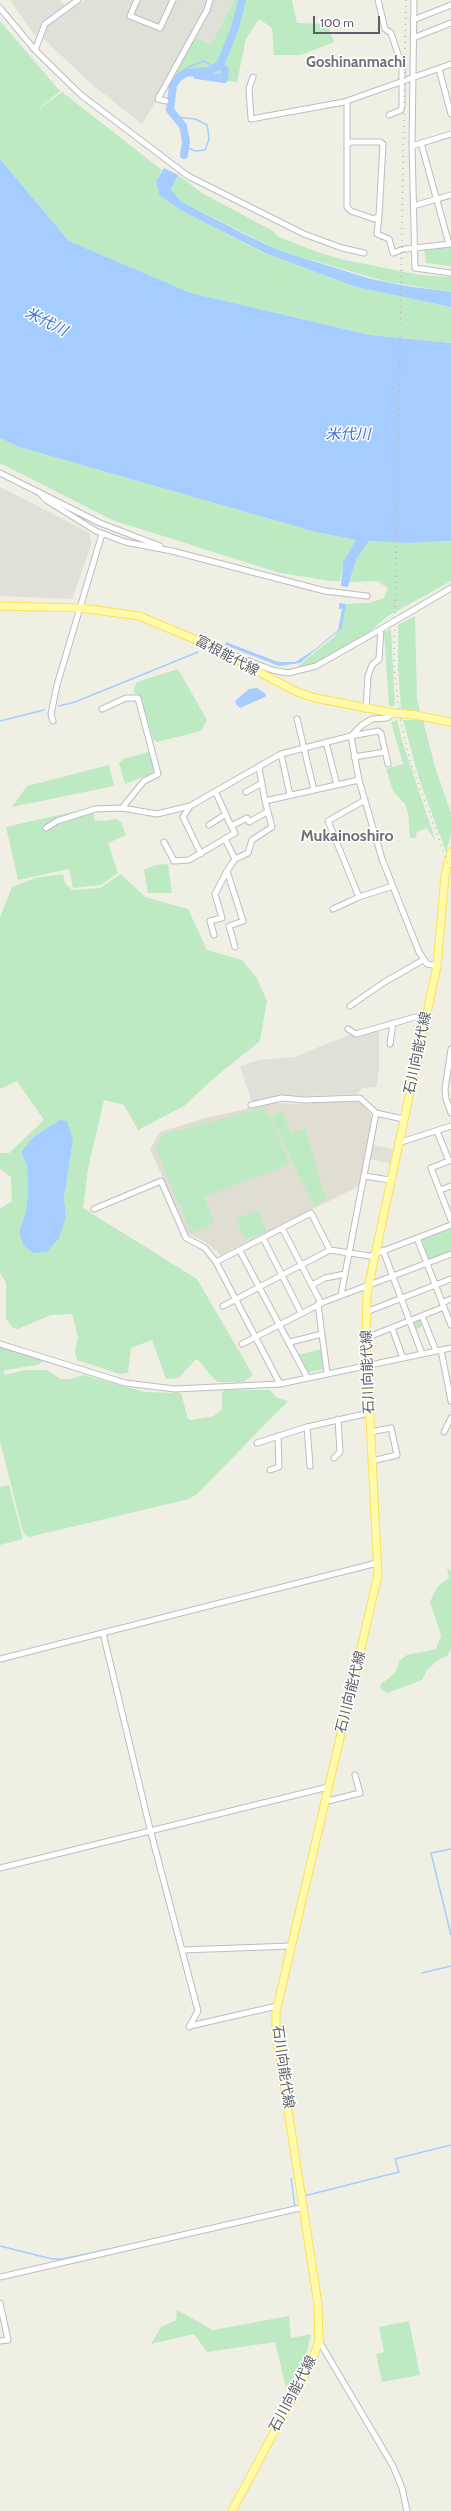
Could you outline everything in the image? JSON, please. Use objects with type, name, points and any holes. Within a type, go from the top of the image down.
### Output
[{"type":"main road","name":"富根能代線","points":[[0,606],[81,608],[139,616],[216,650],[297,692],[366,709],[451,722]]},
{"type":"main road","name":"石川向能代線","points":[[232,2511],[282,2414],[311,2363],[319,2341],[318,2304],[276,2032],[277,2006],[378,1575],[366,1338],[368,1286],[437,966],[445,876],[451,852]]},
{"type":"street","points":[[35,50],[45,24],[78,0]]},
{"type":"street","points":[[137,0],[130,16],[160,28],[173,0]]},
{"type":"street","points":[[166,101],[158,99],[203,17],[210,0]]},
{"type":"street","points":[[378,0],[385,29],[391,33],[402,66],[400,83],[400,110],[389,115]]},
{"type":"street","points":[[414,0],[412,79],[414,268],[451,273]]},
{"type":"street","points":[[413,20],[451,5]]},
{"type":"street","points":[[0,8],[35,50],[97,109],[188,176],[304,234],[342,248],[364,253]]},
{"type":"street","points":[[413,38],[451,23]]},
{"type":"street","points":[[253,77],[249,88],[251,119],[347,101],[451,64]]},
{"type":"street","points":[[439,69],[451,114]]},
{"type":"street","points":[[347,101],[347,207],[351,211],[374,218],[379,216]]},
{"type":"street","points":[[412,146],[451,134]]},
{"type":"street","points":[[347,145],[350,142],[380,142],[383,144],[377,234],[389,239],[393,253],[414,248],[450,244],[421,143]]},
{"type":"street","points":[[413,206],[451,195]]},
{"type":"street","points":[[0,473],[100,523],[172,551]]},
{"type":"street","points":[[39,492],[46,500],[102,534],[125,542],[172,551],[334,593],[367,596]]},
{"type":"street","points":[[52,721],[50,714],[57,685],[102,534]]},
{"type":"street","points":[[216,650],[232,652],[272,670],[288,673],[316,666],[451,588]]},
{"type":"street","points":[[366,709],[368,676],[372,665],[379,659],[380,629]]},
{"type":"street","points":[[102,709],[126,698],[138,698],[158,774],[144,781],[122,808]]},
{"type":"street","points":[[351,736],[362,725],[372,719],[387,718],[393,713]]},
{"type":"street","points":[[298,719],[314,790]]},
{"type":"street","points":[[46,828],[58,821],[89,810],[122,808],[157,814],[190,806],[216,793],[281,754],[351,736],[378,731],[381,733],[388,764]]},
{"type":"street","points":[[351,736],[354,757],[364,800],[393,886],[423,960],[427,964],[437,966]]},
{"type":"street","points":[[326,742],[337,785]]},
{"type":"street","points":[[354,757],[385,752]]},
{"type":"street","points":[[281,754],[290,795]]},
{"type":"street","points":[[214,935],[210,921],[222,918],[215,894],[227,871],[235,859],[248,853],[252,840],[272,827],[267,812],[266,801],[258,768]]},
{"type":"street","points":[[266,801],[359,780]]},
{"type":"street","points":[[246,792],[262,783]]},
{"type":"street","points":[[164,842],[174,861],[189,860],[235,833],[216,793]]},
{"type":"street","points":[[359,897],[328,821],[364,800]]},
{"type":"street","points":[[190,806],[183,817],[201,854]]},
{"type":"street","points":[[231,826],[247,818],[249,822],[267,812]]},
{"type":"street","points":[[209,825],[226,814]]},
{"type":"street","points":[[225,839],[235,859]]},
{"type":"street","points":[[227,871],[243,921],[229,926],[235,947]]},
{"type":"street","points":[[333,909],[359,897],[393,886]]},
{"type":"street","points":[[350,1006],[384,983],[423,960]]},
{"type":"street","points":[[348,1029],[356,1034],[426,1014]]},
{"type":"street","points":[[390,1044],[393,1023]]},
{"type":"street","points":[[451,1049],[445,1089],[451,1113]]},
{"type":"street","points":[[251,1104],[282,1098],[304,1100],[360,1098],[376,1113],[403,1119]]},
{"type":"street","points":[[341,1295],[376,1113]]},
{"type":"street","points":[[398,1143],[451,1126]]},
{"type":"street","points":[[437,1131],[450,1160],[431,1168],[449,1211],[451,1220]]},
{"type":"street","points":[[364,1176],[390,1180]]},
{"type":"street","points":[[94,1208],[161,1181],[186,1238],[205,1248],[216,1262],[280,1384]]},
{"type":"street","points":[[440,1190],[451,1186]]},
{"type":"street","points":[[216,1262],[240,1251],[311,1213],[330,1250]]},
{"type":"street","points":[[223,1306],[261,1288],[330,1250],[370,1256],[451,1225]]},
{"type":"street","points":[[282,1228],[302,1265],[320,1304],[327,1373]]},
{"type":"street","points":[[263,1238],[302,1313]]},
{"type":"street","points":[[417,1238],[451,1325]]},
{"type":"street","points":[[383,1250],[422,1354]]},
{"type":"street","points":[[240,1251],[290,1342],[307,1377]]},
{"type":"street","points":[[242,1344],[320,1304],[451,1254]]},
{"type":"street","points":[[312,1285],[329,1277],[345,1274]]},
{"type":"street","points":[[366,1312],[451,1279]]},
{"type":"street","points":[[366,1338],[422,1316],[451,1299]]},
{"type":"street","points":[[422,1316],[439,1350],[451,1401]]},
{"type":"street","points":[[392,1328],[403,1358]]},
{"type":"street","points":[[290,1342],[322,1334]]},
{"type":"street","points":[[0,1344],[142,1387],[175,1389],[280,1384],[368,1363],[403,1358],[451,1348]]},
{"type":"street","points":[[257,1443],[307,1427],[369,1413]]},
{"type":"street","points":[[444,1432],[451,1418]]},
{"type":"street","points":[[334,1458],[340,1452],[338,1419]]},
{"type":"street","points":[[307,1427],[310,1466]]},
{"type":"street","points":[[370,1432],[391,1428],[397,1455],[372,1461]]},
{"type":"street","points":[[270,1470],[279,1467],[278,1436]]},
{"type":"street","points":[[0,1659],[378,1563]]},
{"type":"street","points":[[102,1633],[150,1829],[184,1950],[198,2011],[190,2027],[277,2006]]},
{"type":"street","points":[[324,1802],[360,1793],[355,1775]]},
{"type":"street","points":[[0,1868],[150,1829],[328,1787]]},
{"type":"street","points":[[184,1950],[291,1946]]},
{"type":"street","points":[[0,2277],[304,2207]]},
{"type":"street","points":[[0,2306],[8,2340],[0,2341]]},
{"type":"street","points":[[319,2341],[393,2466],[402,2488],[407,2511]]},
{"type":"shaded area","points":[[10,0],[60,0],[65,6],[42,24],[35,36]]},
{"type":"shaded area","points":[[85,0],[234,0],[211,45],[194,37],[142,124],[90,83],[42,37],[46,26]]},
{"type":"shaded area","points":[[0,487],[90,533],[91,546],[72,599],[0,596]]},
{"type":"shaded area","points":[[379,1028],[379,1070],[376,1087],[363,1088],[356,1094],[282,1097],[252,1103],[240,1066],[259,1060],[294,1057],[349,1035]]},
{"type":"shaded area","points":[[357,1099],[362,1101],[373,1119],[359,1186],[221,1255],[205,1242],[188,1234],[150,1149],[160,1132],[209,1117],[274,1103],[300,1104]]},
{"type":"shaded area","points":[[373,1145],[393,1149],[390,1163],[370,1159]]},
{"type":"green space","points":[[234,0],[292,0],[297,23],[327,24],[334,42],[301,55],[274,55],[272,28],[259,19],[246,39],[237,82],[173,74],[194,37],[211,45]]},
{"type":"green space","points":[[0,21],[60,91],[35,112],[62,92],[162,170],[156,181],[159,195],[182,211],[264,253],[356,287],[451,307],[451,343],[370,335],[191,293],[69,241],[0,159]]},
{"type":"green space","points":[[178,175],[202,193],[273,231],[279,237],[320,253],[345,260],[420,275],[451,277],[451,292],[387,282],[278,250],[182,202],[171,191]]},
{"type":"green space","points":[[451,246],[451,266],[426,263],[424,250]]},
{"type":"green space","points":[[0,438],[19,447],[316,532],[357,540],[343,562],[340,581],[280,573],[112,520],[0,463]]},
{"type":"green space","points":[[369,541],[407,543],[451,541],[451,581],[388,616],[362,638],[316,664],[297,667],[335,636],[341,626],[346,604],[369,603],[384,598],[388,588],[377,581],[350,582],[356,560]]},
{"type":"green space","points":[[415,616],[417,699],[420,711],[401,709],[398,669],[398,625]]},
{"type":"green space","points":[[391,629],[395,706],[389,706],[384,632]]},
{"type":"green space","points":[[178,669],[207,720],[201,731],[157,742],[153,739],[141,699],[133,691],[137,682]]},
{"type":"green space","points":[[397,720],[404,747],[436,842],[427,828],[417,832],[415,838],[410,838],[408,813],[405,804],[393,791],[386,769],[403,764],[391,722]]},
{"type":"green space","points":[[403,720],[423,720],[435,767],[451,813],[451,834],[446,852],[419,779]]},
{"type":"green space","points":[[149,752],[154,770],[151,774],[125,784],[119,763],[123,759]]},
{"type":"green space","points":[[109,765],[114,786],[12,807],[27,786]]},
{"type":"green space","points":[[94,807],[94,820],[103,821],[116,819],[121,822],[126,835],[108,843],[118,873],[101,885],[73,888],[69,869],[18,880],[6,827]]},
{"type":"green space","points":[[168,864],[172,893],[148,893],[144,870],[156,865]]},
{"type":"green space","points":[[63,874],[65,883],[72,890],[100,888],[121,874],[145,897],[188,909],[207,950],[242,960],[257,978],[267,1001],[260,1041],[213,1079],[184,1106],[138,1130],[124,1105],[104,1100],[88,1169],[83,1208],[197,1279],[253,1375],[243,1382],[217,1382],[198,1360],[195,1360],[179,1378],[166,1379],[152,1340],[131,1348],[128,1373],[120,1374],[77,1360],[75,1352],[78,1337],[72,1314],[51,1315],[18,1329],[13,1328],[6,1319],[6,1283],[0,1273],[0,1209],[12,1201],[11,1177],[0,1169],[0,1153],[9,1153],[44,1120],[17,1081],[0,1089],[0,917],[12,887],[35,878]],"holes":[[[59,1120],[73,1140],[64,1198],[66,1217],[19,1232],[25,1215],[28,1194],[27,1166],[21,1152],[33,1137]]]},
{"type":"green space","points":[[262,1108],[269,1115],[290,1164],[204,1197],[215,1223],[191,1233],[180,1208],[196,1200],[179,1206],[155,1146],[164,1134]]},
{"type":"green space","points":[[282,1111],[291,1133],[305,1128],[326,1199],[314,1207],[271,1117]]},
{"type":"green space","points":[[258,1210],[267,1231],[245,1240],[236,1219]]},
{"type":"green space","points":[[451,1227],[451,1252],[429,1260],[421,1238]]},
{"type":"green space","points":[[420,1319],[424,1326],[414,1330],[412,1324]]},
{"type":"green space","points":[[0,1347],[41,1359],[42,1362],[37,1365],[5,1370],[3,1372],[5,1375],[25,1370],[46,1370],[61,1379],[70,1379],[84,1375],[145,1392],[181,1393],[188,1419],[191,1420],[214,1416],[222,1409],[222,1393],[224,1390],[270,1390],[277,1398],[288,1401],[197,1494],[189,1499],[29,1537],[25,1535],[22,1529],[0,1441]]},
{"type":"green space","points":[[321,1349],[324,1369],[305,1373],[298,1355]]},
{"type":"green space","points":[[9,1485],[23,1539],[0,1545],[0,1487]]},
{"type":"green space","points":[[447,1569],[450,1569],[451,1573],[451,1649],[447,1656],[438,1660],[427,1670],[422,1680],[387,1693],[380,1689],[381,1684],[395,1673],[400,1660],[407,1655],[436,1649],[441,1635],[430,1602],[437,1587],[449,1578]]},
{"type":"green space","points":[[177,2310],[213,2330],[289,2316],[291,2338],[311,2334],[307,2352],[297,2373],[286,2388],[275,2342],[207,2352],[194,2334],[151,2344],[161,2327],[176,2320]]},
{"type":"green space","points":[[409,2321],[420,2375],[382,2382],[376,2354],[384,2352],[379,2327]]},
{"type":"water","name":"米代川","points":[[0,159],[69,241],[191,293],[370,335],[451,343],[451,541],[407,543],[369,541],[356,560],[348,587],[341,586],[343,562],[356,540],[316,532],[19,447],[0,438]]},
{"type":"water","points":[[164,168],[178,175],[171,190],[182,202],[244,234],[278,250],[371,279],[406,286],[451,292],[451,307],[356,287],[267,254],[182,211],[159,195],[156,181]]},
{"type":"water","points":[[339,603],[346,604],[342,628],[300,663],[279,666],[225,645],[226,642],[278,662],[295,662],[314,650],[338,630],[342,609],[339,609]]},
{"type":"water","points":[[257,688],[266,694],[265,697],[240,708],[236,704],[235,701],[249,689]]},
{"type":"water","points":[[59,1120],[67,1121],[73,1140],[64,1198],[66,1217],[59,1238],[47,1252],[33,1253],[24,1246],[19,1232],[25,1215],[28,1194],[27,1166],[21,1152],[33,1137]]},
{"type":"waterway","points":[[184,155],[186,141],[183,126],[170,110],[173,85],[178,78],[185,73],[209,71],[220,65],[235,28],[242,0]]},
{"type":"waterway","points":[[185,73],[186,68],[204,61],[215,68]]},
{"type":"waterway","points":[[197,75],[224,79],[225,70],[220,65]]},
{"type":"waterway","points":[[177,117],[195,119],[207,125],[209,139],[205,150],[195,151],[186,147]]},
{"type":"waterway","points":[[59,706],[75,702],[198,652]]},
{"type":"waterway","points":[[0,721],[44,710]]},
{"type":"waterway","points":[[451,1849],[431,1853],[451,1935]]},
{"type":"waterway","points":[[422,1973],[451,1966]]},
{"type":"waterway","points":[[304,2196],[399,2172],[395,2159],[451,2145]]},
{"type":"waterway","points":[[291,2178],[295,2207]]},
{"type":"waterway","points":[[0,2246],[52,2259],[63,2259],[133,2244]]},
{"type":"railway","points":[[406,0],[394,668],[400,718],[410,761],[451,871]]},
{"type":"district","name":"Goshinanmachi","points":[[356,63]]},
{"type":"district","name":"Mukainoshiro","points":[[347,836]]}]
